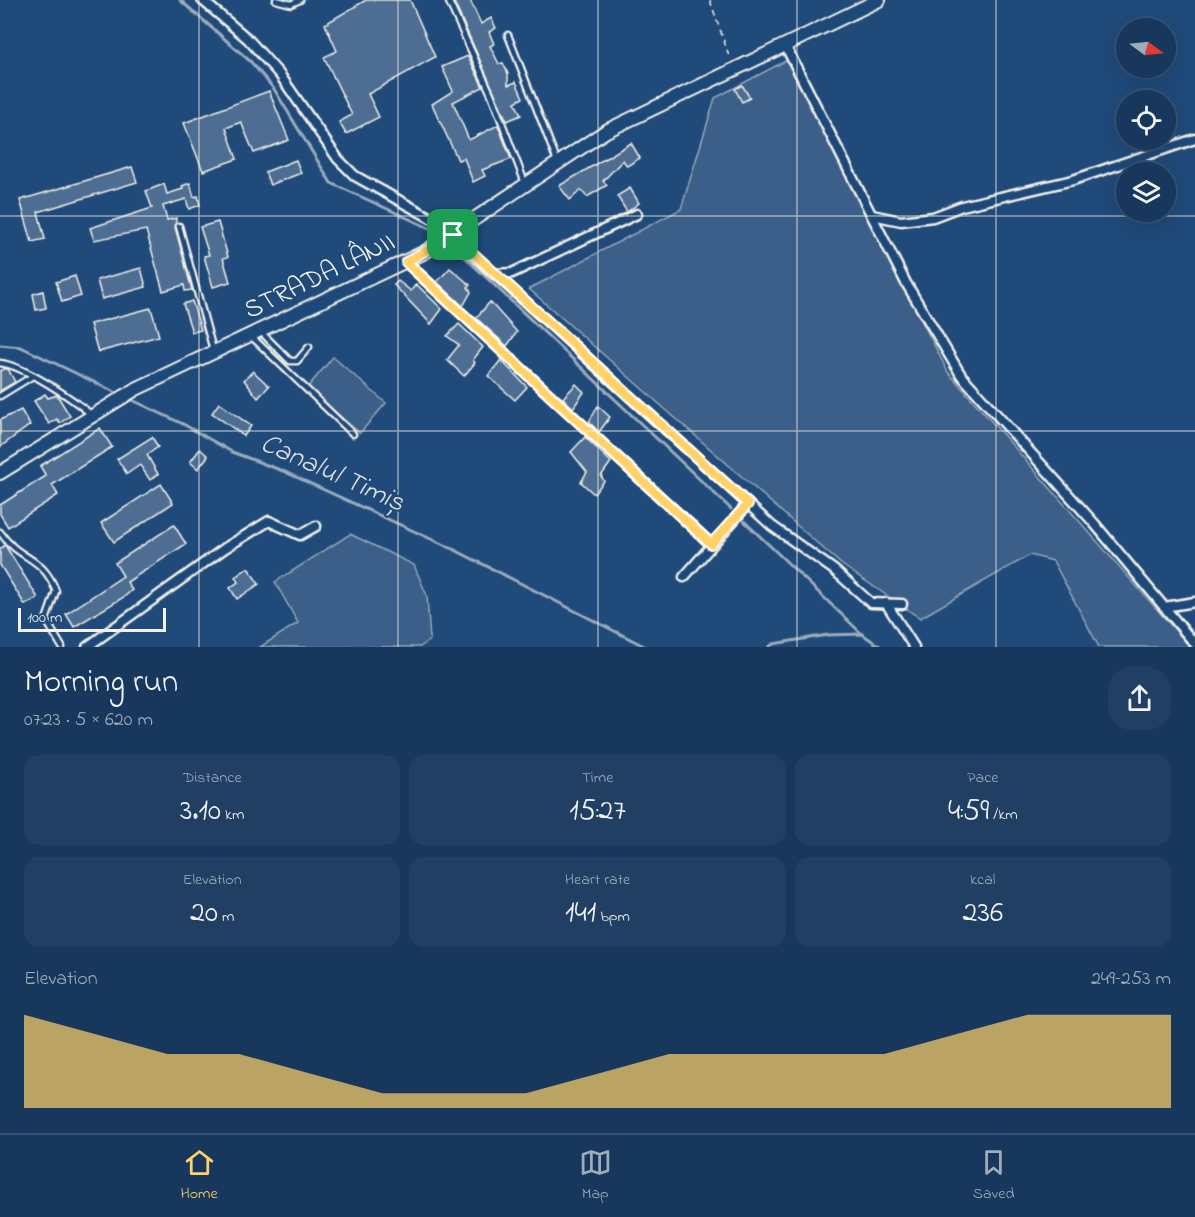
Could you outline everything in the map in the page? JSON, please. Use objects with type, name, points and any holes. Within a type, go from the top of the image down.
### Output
[{"type":"main road","name":"STRADA LÂNII","points":[[0,473],[136,389],[406,262],[453,235],[606,131],[879,0]]},
{"type":"street","points":[[202,0],[249,39],[280,75],[338,159],[355,176],[417,208],[453,235],[772,526],[834,570],[871,603],[902,604]]},
{"type":"street","points":[[785,45],[906,283],[961,375],[1094,523],[1195,644]]},
{"type":"street","points":[[872,215],[901,221],[933,218],[962,206],[1073,180],[1195,139]]},
{"type":"street","points":[[494,274],[512,273],[637,214]]},
{"type":"street","points":[[406,262],[711,544]]},
{"type":"street","points":[[684,577],[748,504]]},
{"type":"street","points":[[87,647],[225,548],[269,521],[300,535],[316,526]]},
{"type":"street","points":[[1164,607],[1195,602]]},
{"type":"street","points":[[886,603],[914,647]]},
{"type":"lane","points":[[276,0],[291,4],[300,0]]},
{"type":"lane","points":[[448,0],[491,94],[525,185]]},
{"type":"lane","points":[[508,35],[558,162]]},
{"type":"lane","points":[[178,226],[214,354]]},
{"type":"lane","points":[[256,334],[293,362],[309,347]]},
{"type":"lane","points":[[256,334],[353,434]]},
{"type":"lane","points":[[0,363],[15,367],[58,390],[92,415]]},
{"type":"lane","points":[[0,396],[31,376]]},
{"type":"lane","points":[[0,532],[8,543],[42,566],[48,573],[56,591],[46,620],[62,647]]},
{"type":"path","points":[[710,0],[734,69]]},
{"type":"shaded area","points":[[787,60],[948,372],[1190,647],[1099,647],[1053,561],[1030,555],[920,618],[842,565],[529,289],[681,209],[715,98]]},
{"type":"shaded area","points":[[333,357],[386,403],[360,433],[307,388]]},
{"type":"shaded area","points":[[350,534],[414,565],[427,596],[430,640],[420,647],[260,647],[298,623],[275,582]]},
{"type":"building","points":[[366,0],[410,0],[435,57],[368,94],[379,117],[346,134],[339,122],[352,115],[324,57],[337,51],[325,24]]},
{"type":"building","points":[[453,0],[470,0],[481,24],[491,18],[496,28],[489,32],[494,44],[490,46],[499,64],[503,63],[508,74],[508,85],[516,82],[523,98],[515,102],[521,115],[507,121]]},
{"type":"building","points":[[468,56],[483,87],[453,102],[469,140],[498,125],[511,159],[482,170],[485,176],[473,182],[464,158],[458,160],[432,104],[453,91],[442,67]]},
{"type":"building","points":[[742,85],[750,98],[742,102],[735,89]]},
{"type":"building","points":[[269,91],[289,140],[254,153],[241,122],[226,128],[237,159],[203,171],[184,123]]},
{"type":"building","points":[[631,143],[640,158],[627,166],[623,160],[603,181],[607,185],[587,197],[581,190],[570,200],[559,186]]},
{"type":"building","points":[[296,160],[301,173],[270,185],[265,172]]},
{"type":"building","points":[[132,167],[137,182],[38,212],[45,239],[32,242],[20,200]]},
{"type":"building","points":[[190,183],[194,197],[198,196],[200,205],[189,209],[186,199],[163,206],[167,220],[176,218],[175,227],[192,290],[185,291],[184,285],[163,291],[146,230],[94,240],[90,228],[152,208],[146,191],[164,184],[167,194],[183,189],[182,186]]},
{"type":"building","points":[[630,188],[639,203],[627,212],[617,196]]},
{"type":"building","points":[[218,222],[228,257],[223,258],[230,282],[213,287],[204,256],[209,255],[200,227]]},
{"type":"building","points":[[141,268],[146,287],[102,299],[97,280]]},
{"type":"building","points":[[450,268],[470,285],[468,287],[471,292],[463,306],[437,282]]},
{"type":"building","points":[[75,276],[81,296],[62,302],[56,282]]},
{"type":"building","points":[[398,281],[411,291],[416,284],[442,309],[431,324],[394,285]]},
{"type":"building","points":[[43,291],[46,308],[36,310],[33,294]]},
{"type":"building","points":[[192,301],[201,330],[192,332],[183,304]]},
{"type":"building","points":[[490,302],[517,332],[507,346],[476,318]]},
{"type":"building","points":[[151,308],[159,336],[98,352],[90,324]]},
{"type":"building","points":[[459,324],[483,347],[473,360],[475,363],[464,376],[447,360],[459,345],[447,336]]},
{"type":"building","points":[[501,360],[527,387],[515,400],[488,376]]},
{"type":"building","points":[[8,369],[15,382],[0,391],[0,371]]},
{"type":"building","points":[[253,371],[269,386],[258,398],[244,380]]},
{"type":"building","points":[[576,384],[584,392],[573,408],[563,398]]},
{"type":"building","points":[[45,394],[48,398],[57,395],[70,416],[60,423],[57,419],[49,424],[34,401]]},
{"type":"building","points":[[219,403],[251,426],[244,436],[212,413]]},
{"type":"building","points":[[598,406],[610,417],[599,432],[589,422]]},
{"type":"building","points":[[21,410],[30,425],[0,447],[0,420]]},
{"type":"building","points":[[100,428],[112,447],[52,485],[58,495],[8,527],[0,514],[0,505],[46,476],[40,466]]},
{"type":"building","points":[[152,437],[158,447],[147,455],[158,474],[150,480],[140,465],[127,474],[117,459]]},
{"type":"building","points":[[585,437],[611,462],[601,476],[604,481],[594,494],[581,482],[587,472],[571,452]]},
{"type":"building","points":[[200,449],[208,456],[198,469],[190,462]]},
{"type":"building","points":[[161,484],[173,503],[114,542],[101,523]]},
{"type":"building","points":[[174,525],[186,544],[127,582],[132,590],[124,597],[74,627],[66,614],[123,576],[115,563]]},
{"type":"building","points":[[5,545],[38,598],[25,605],[0,565],[0,549]]},
{"type":"building","points":[[248,568],[259,584],[237,599],[230,588],[238,582],[235,577]]},
{"type":"waterway","points":[[180,0],[251,62],[274,89],[331,183],[440,233]]},
{"type":"waterway","points":[[453,246],[731,509]]},
{"type":"waterway","name":"Canalul Timiș","points":[[0,345],[21,347],[119,394]]},
{"type":"waterway","name":"Canalul Timiș","points":[[128,398],[183,424],[232,452],[283,471],[455,550],[646,647]]},
{"type":"waterway","points":[[744,521],[862,634]]},
{"type":"waterway","name":"Canalul Timiș","points":[[769,647],[773,644],[828,635],[862,634],[881,647]]},
{"type":"route","points":[[453,235],[748,504],[711,544],[406,262],[453,235]]}]
